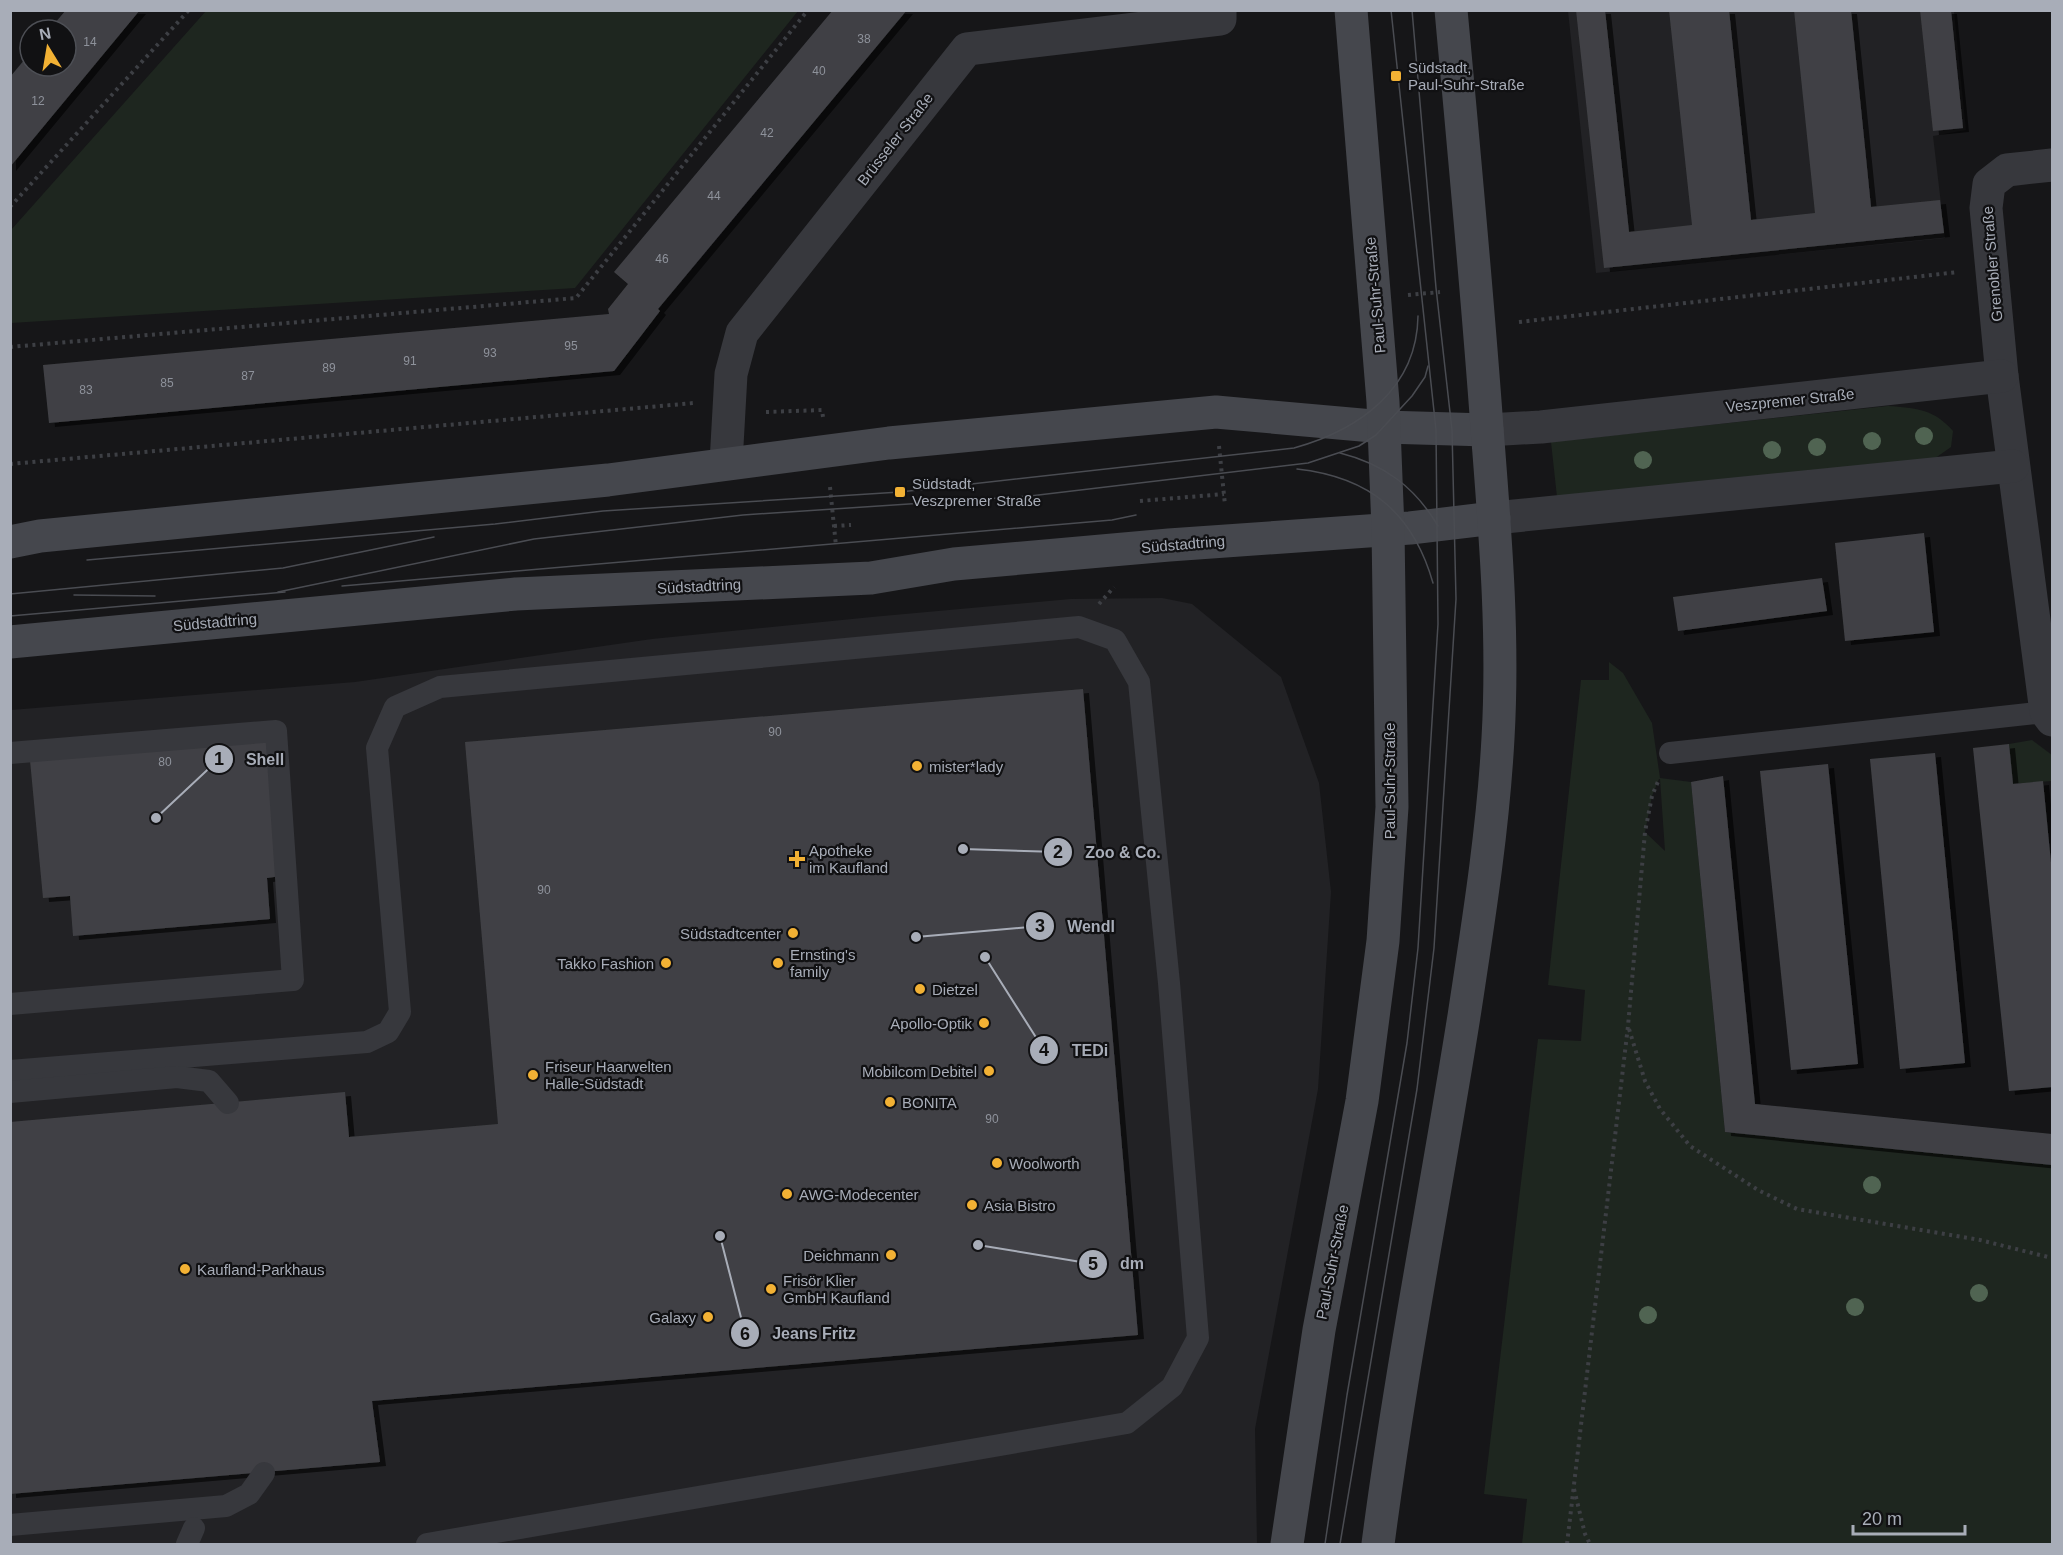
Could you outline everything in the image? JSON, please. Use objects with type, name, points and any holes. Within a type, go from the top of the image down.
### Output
[{"type":"street","name":"Brüsseler Straße","points":[[726,463],[731,374],[742,333],[966,49],[1221,18],[1220,10]]},
{"type":"street","name":"Paul-Suhr-Straße","points":[[1287,1545],[1319,1329],[1362,1101],[1383,941],[1392,807],[1388,530],[1384,427],[1351,10]]},
{"type":"street","points":[[1378,1545],[1393,1429],[1442,1158],[1487,860],[1498,739],[1501,629],[1494,518],[1478,289],[1450,10]]},
{"type":"street","name":"Grenobler Straße","points":[[2002,376],[1986,208],[1989,184],[2007,171],[2052,165]]},
{"type":"street","points":[[2002,376],[2049,716]]},
{"type":"street","name":"Veszpremer Straße","points":[[1487,430],[1541,427],[2002,376]]},
{"type":"street","points":[[10,542],[40,536],[608,480],[889,443],[1216,412],[1384,427],[1487,430]]},
{"type":"street","points":[[1494,518],[2013,466]]},
{"type":"street","name":"Südstadtring","points":[[10,642],[516,594],[871,578],[954,564],[1227,540],[1388,530],[1494,518]]},
{"type":"lane","points":[[10,1071],[367,1042],[388,1032],[400,1012],[377,748],[395,707],[440,687],[1079,627],[1115,640],[1139,682],[1169,983],[1198,1338],[1172,1388],[1127,1423],[427,1545]]},
{"type":"lane","points":[[1670,753],[2049,716]]},
{"type":"lane","points":[[10,753],[276,731],[293,980],[10,1004]]},
{"type":"lane","points":[[10,1092],[177,1077],[208,1081],[228,1103]]},
{"type":"lane","points":[[10,1526],[226,1506],[249,1494],[264,1473]]},
{"type":"path","points":[[10,207],[189,10]]},
{"type":"path","points":[[10,346],[576,297],[808,10]]},
{"type":"path","points":[[1519,322],[1991,268]]},
{"type":"path","points":[[1375,298],[1478,289]]},
{"type":"path","points":[[1216,412],[1227,540]]},
{"type":"path","points":[[1140,501],[1224,494]]},
{"type":"path","points":[[834,526],[851,525]]},
{"type":"path","points":[[1567,1545],[1628,1026],[1645,832],[1652,796],[1670,753]]},
{"type":"path","points":[[1628,1026],[1645,1081],[1660,1109],[1690,1146],[1758,1190],[1797,1209],[1980,1240],[2052,1258]]},
{"type":"path","points":[[1574,1486],[1585,1534],[1590,1545]]},
{"type":"shaded area","points":[[206,11],[798,11],[575,288],[11,323],[11,230]]},
{"type":"shaded area","points":[[1568,11],[1954,11],[1966,130],[1933,136],[1945,238],[1596,273]]},
{"type":"shaded area","points":[[1888,406],[1916,409],[1939,418],[1953,431],[1951,447],[1934,459],[1557,497],[1551,442]]},
{"type":"shaded area","points":[[1162,598],[1192,604],[1281,677],[1319,783],[1331,892],[1318,1089],[1255,1429],[1257,1544],[11,1544],[11,710],[355,682],[652,639],[872,617],[1071,599]]},
{"type":"shaded area","points":[[1609,662],[1623,673],[1652,723],[1660,778],[1691,782],[1725,1132],[2052,1165],[2052,1544],[1522,1544],[1527,1499],[1484,1494],[1538,1039],[1581,1041],[1585,990],[1548,985],[1581,680],[1609,680]],"holes":[[[1660,779],[1665,851],[1645,832],[1652,796]]]},
{"type":"shaded area","points":[[2032,740],[2052,755],[2052,781],[2013,784],[2009,744]]},
{"type":"building","points":[[66,10],[140,10],[10,167],[10,77],[18,67],[18,78],[78,78],[78,18],[59,18]]},
{"type":"building","points":[[833,10],[907,10],[658,309],[660,311],[614,371],[49,423],[43,365],[609,314],[608,309],[628,284],[614,272]]},
{"type":"building","points":[[1576,10],[1605,10],[1629,232],[1692,225],[1669,10],[1729,10],[1751,220],[1815,213],[1794,10],[1851,10],[1871,207],[1940,200],[1944,233],[1604,268]]},
{"type":"building","points":[[1920,10],[1951,10],[1963,128],[1933,131]]},
{"type":"building","points":[[1924,533],[1934,632],[1845,641],[1835,543]]},
{"type":"building","points":[[1822,578],[1827,611],[1678,631],[1673,597]]},
{"type":"building","name":"Südstadtcenter","points":[[1083,689],[1138,1335],[372,1401],[380,1462],[10,1494],[10,1122],[345,1092],[349,1137],[498,1124],[465,742]]},
{"type":"building","points":[[269,739],[281,876],[267,878],[270,919],[73,936],[70,896],[43,898],[30,760]]},
{"type":"building","points":[[2009,744],[2013,784],[2043,781],[2052,873],[2052,1087],[2009,1091],[1973,748]]},
{"type":"building","points":[[1935,753],[1965,1063],[1900,1069],[1870,759]]},
{"type":"building","points":[[1828,764],[1858,1064],[1791,1070],[1760,771]]},
{"type":"building","points":[[1723,776],[1755,1104],[2052,1134],[2052,1165],[1725,1132],[1691,782]]},
{"type":"tram line","points":[[1325,1544],[1347,1395],[1407,1043],[1418,948],[1438,624],[1436,430],[1391,10]]},
{"type":"tram line","points":[[1340,1544],[1417,1089],[1434,948],[1456,599],[1452,430],[1436,288],[1412,10]]},
{"type":"tram line","points":[[87,560],[495,524],[603,511],[900,492],[1294,448],[1341,430],[1362,418],[1380,403],[1395,385],[1407,365],[1415,342],[1418,316]]},
{"type":"tram line","points":[[278,592],[534,539],[743,515],[1030,496],[1308,463],[1359,446],[1376,435],[1412,396],[1425,377],[1428,366]]},
{"type":"tram line","points":[[1340,453],[1371,464],[1397,479],[1419,500],[1438,526]]},
{"type":"tram line","points":[[1297,469],[1346,480],[1367,490],[1385,503],[1414,537],[1433,583]]},
{"type":"tram line","points":[[342,586],[1112,520],[1136,515]]},
{"type":"tram line","points":[[10,594],[283,568],[434,537]]},
{"type":"tram line","points":[[10,616],[285,592]]},
{"type":"tram line","points":[[74,595],[155,596]]},
{"type":"place","name":"Südstadt, Paul-Suhr-Straße","points":[[1396,76]]},
{"type":"place","name":"Südstadt, Veszpremer Straße","points":[[900,492]]},
{"type":"place","name":"mister*lady","points":[[917,766]]},
{"type":"place","name":"Shell","points":[[156,818]]},
{"type":"place","name":"Zoo & Co.","points":[[963,849]]},
{"type":"place","name":"Apotheke im Kaufland","points":[[797,859]]},
{"type":"place","name":"Südstadtcenter","points":[[793,933]]},
{"type":"place","name":"Wendl","points":[[916,937]]},
{"type":"place","name":"TEDi","points":[[985,957]]},
{"type":"place","name":"Takko Fashion","points":[[666,963]]},
{"type":"place","name":"Ernsting's family","points":[[778,963]]},
{"type":"place","name":"Dietzel","points":[[920,989]]},
{"type":"place","name":"Apollo-Optik","points":[[984,1023]]},
{"type":"place","name":"Mobilcom Debitel","points":[[989,1071]]},
{"type":"place","name":"Friseur Haarwelten Halle-Südstadt","points":[[533,1075]]},
{"type":"place","name":"BONITA","points":[[890,1102]]},
{"type":"place","name":"Woolworth","points":[[997,1163]]},
{"type":"place","name":"AWG-Modecenter","points":[[787,1194]]},
{"type":"place","name":"Asia Bistro","points":[[972,1205]]},
{"type":"place","name":"Jeans Fritz","points":[[720,1236]]},
{"type":"place","name":"dm","points":[[978,1245]]},
{"type":"place","name":"Deichmann","points":[[891,1255]]},
{"type":"place","name":"Kaufland-Parkhaus","points":[[185,1269]]},
{"type":"place","name":"Frisör Klier GmbH Kaufland","points":[[771,1289]]},
{"type":"place","name":"Galaxy","points":[[708,1317]]}]
